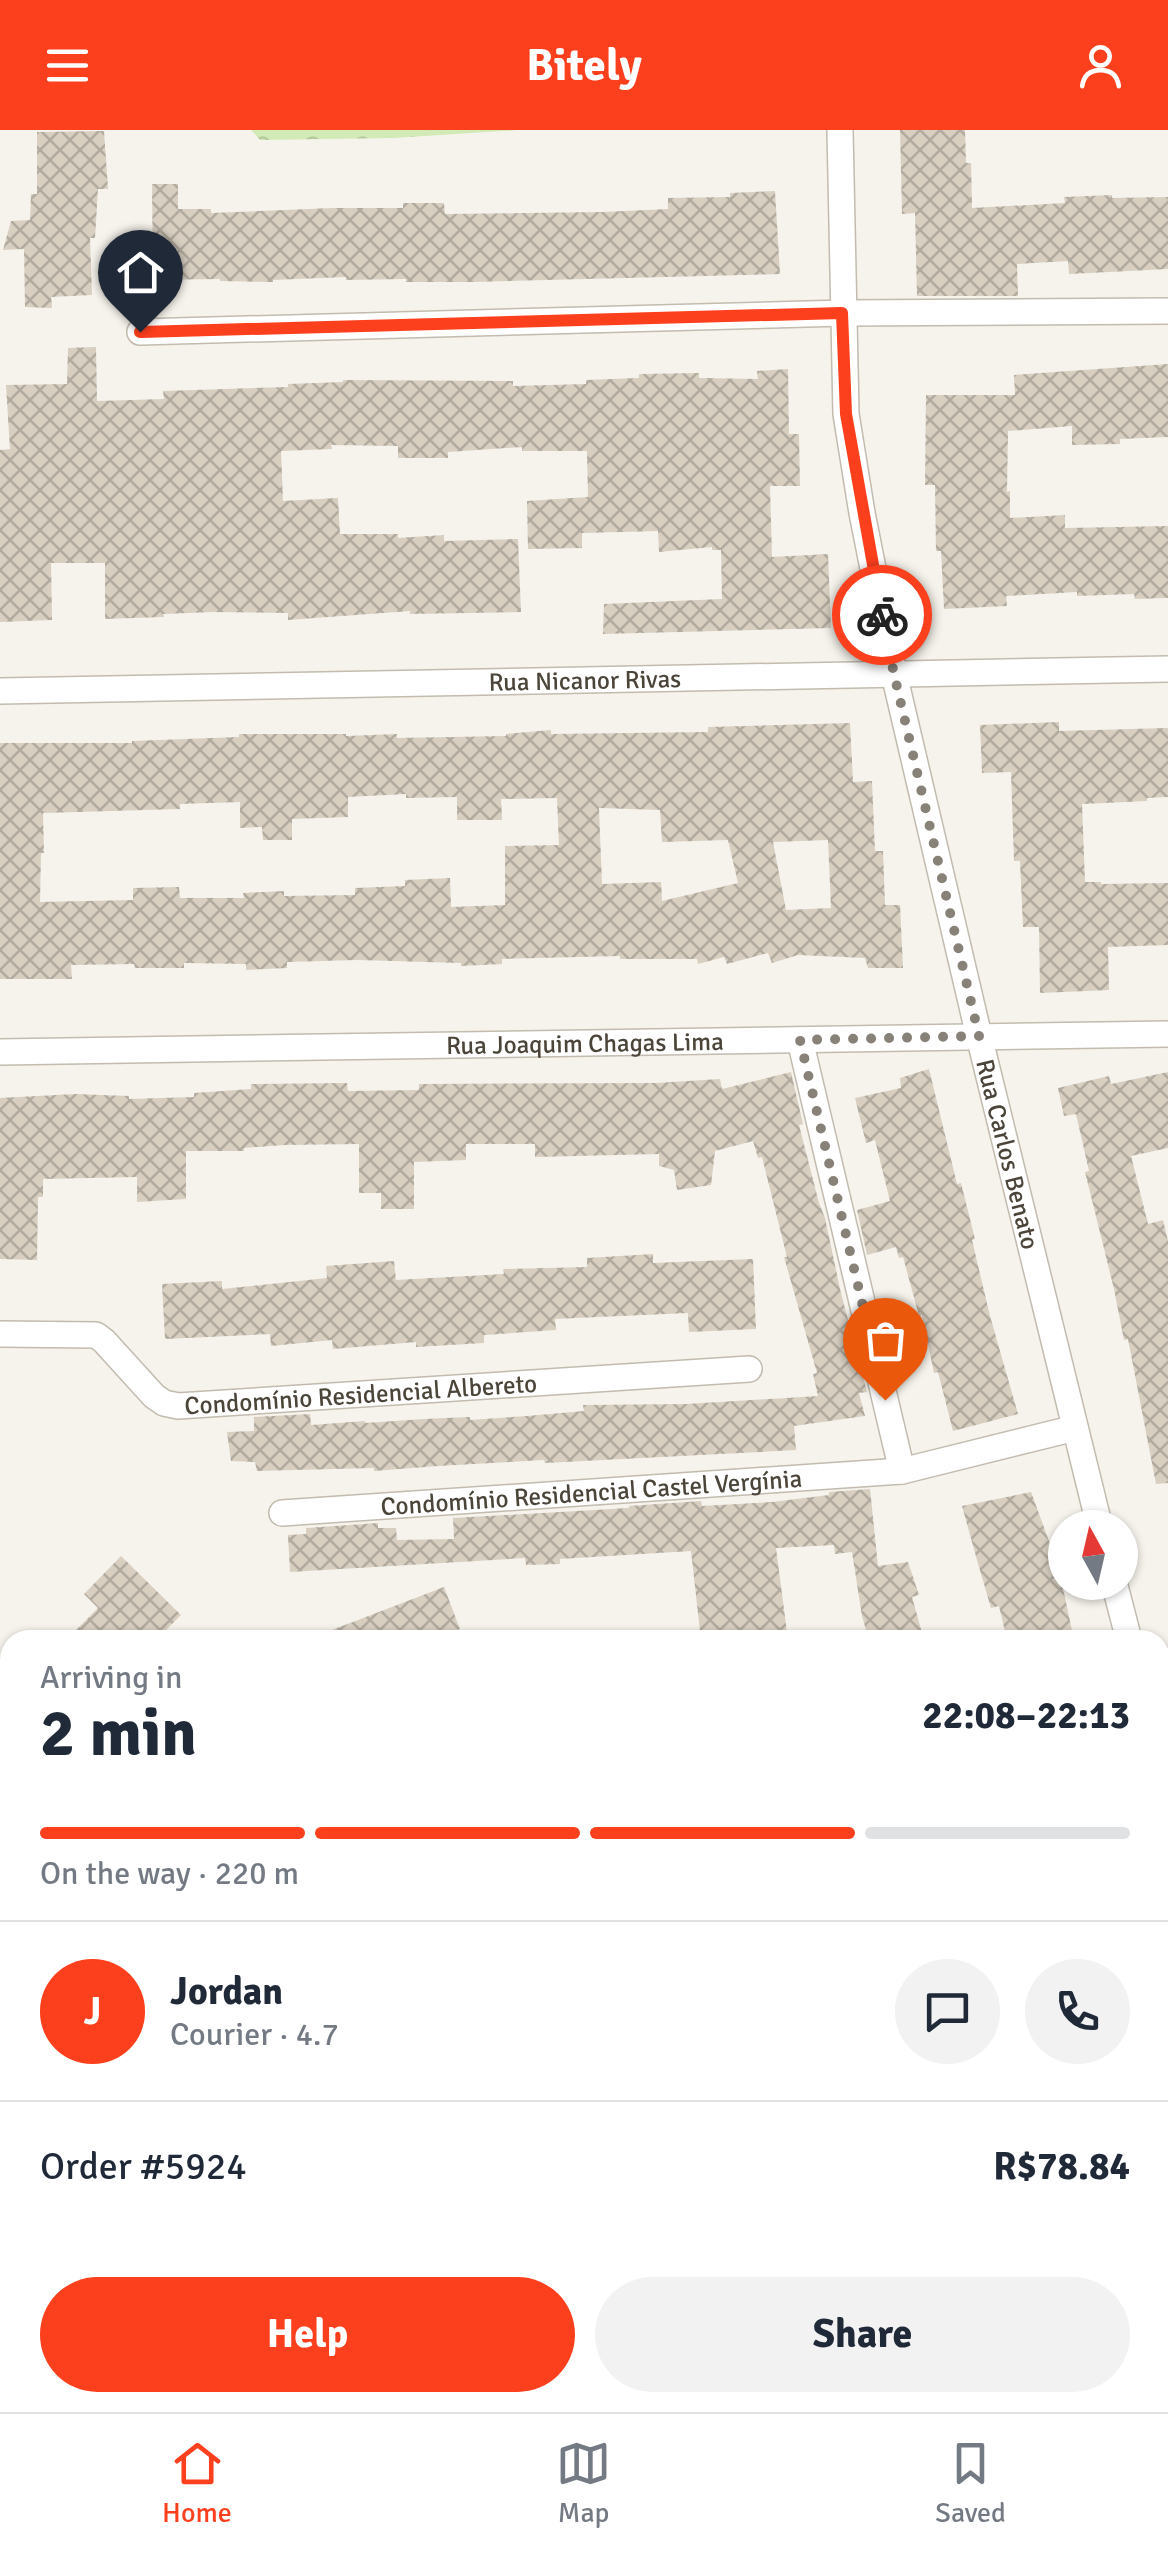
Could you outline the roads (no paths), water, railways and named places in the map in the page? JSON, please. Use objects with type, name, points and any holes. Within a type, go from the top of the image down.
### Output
[{"type":"street","name":"Rua Carlos Benato","points":[[840,130],[846,414],[862,513],[894,674],[1096,1510]]},
{"type":"street","points":[[140,332],[842,313],[1168,310]]},
{"type":"street","name":"Rua Nicanor Rivas","points":[[0,690],[1168,669]]},
{"type":"street","name":"Rua Joaquim Chagas Lima","points":[[0,1052],[1168,1034]]},
{"type":"street","points":[[800,1040],[902,1472]]},
{"type":"street","name":"Condomínio Residencial Albereto","points":[[0,1334],[96,1336],[154,1396],[178,1406],[749,1369]]},
{"type":"street","name":"Condomínio Residencial Castel Vergínia","points":[[282,1513],[902,1472],[1075,1428]]},
{"type":"street","points":[[1118,1600],[1126,1630]]}]
